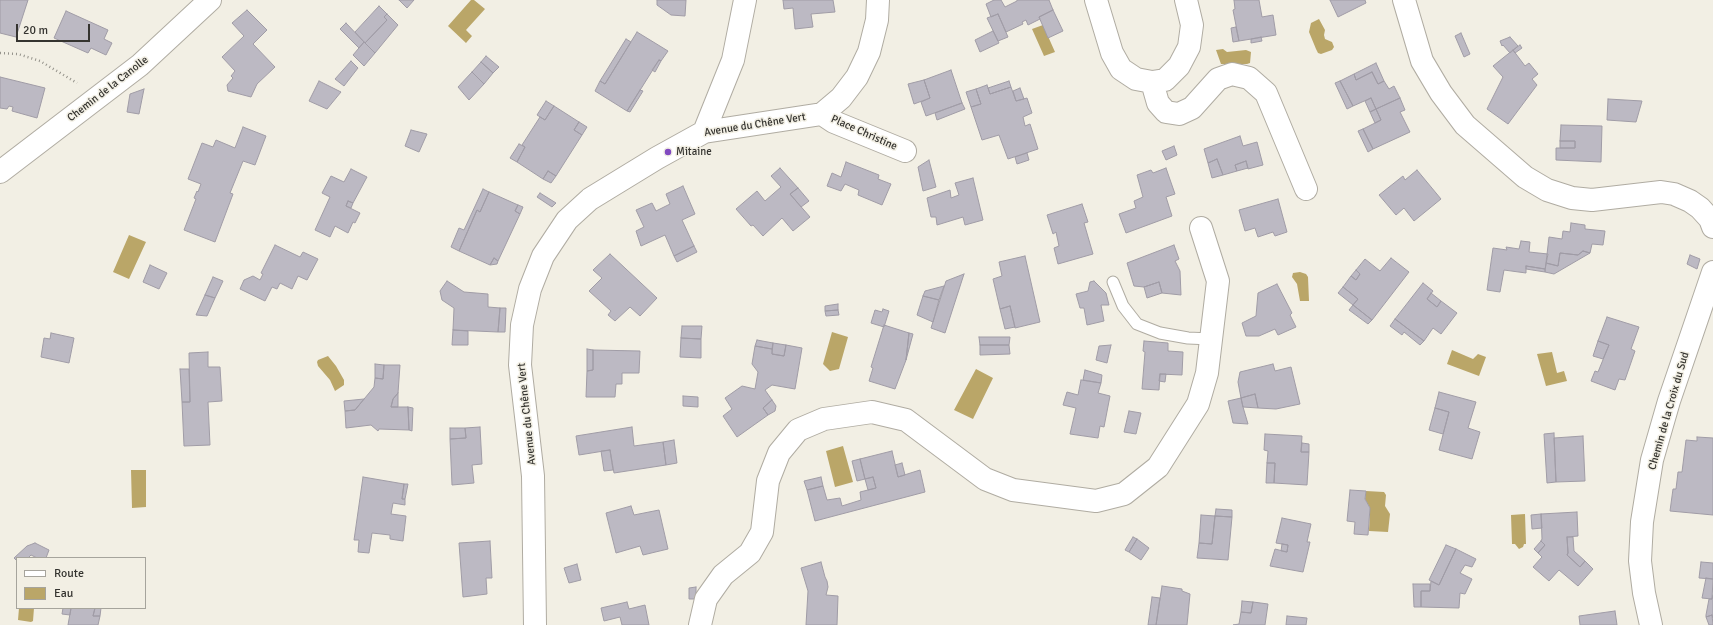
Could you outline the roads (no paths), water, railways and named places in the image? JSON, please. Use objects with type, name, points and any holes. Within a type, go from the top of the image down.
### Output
[{"type":"street","name":"Chemin de la Canolle","points":[[0,172],[140,65],[210,0]]},
{"type":"street","points":[[704,132],[733,60],[745,0]]},
{"type":"street","points":[[822,114],[841,98],[857,77],[869,52],[878,20],[878,0]]},
{"type":"street","points":[[1096,0],[1112,53],[1121,69],[1136,79],[1152,82],[1166,80],[1178,66],[1188,48],[1192,25],[1186,0]]},
{"type":"street","points":[[1404,0],[1422,61],[1441,93],[1465,125],[1526,177],[1547,190],[1572,198],[1592,200],[1661,192],[1674,194],[1690,201],[1700,208],[1710,219],[1713,227]]},
{"type":"street","points":[[1152,82],[1158,103],[1166,112],[1178,114],[1192,108],[1218,79],[1232,74],[1249,78],[1266,93],[1306,189]]},
{"type":"street","name":"Avenue du Chêne Vert","points":[[535,625],[533,476],[520,365],[522,325],[530,289],[543,256],[567,220],[590,199],[656,158],[704,132],[822,114]]},
{"type":"street","name":"Place Christine","points":[[822,114],[834,122],[905,151]]},
{"type":"street","points":[[700,625],[706,599],[724,575],[750,553],[762,532],[768,481],[779,453],[798,430],[824,419],[872,412],[906,420],[985,479],[1013,490],[1096,502],[1124,494],[1158,467],[1198,404],[1207,373],[1218,281],[1201,228]]},
{"type":"street","name":"Chemin de la Croix du Sud","points":[[1651,625],[1644,593],[1640,561],[1642,522],[1652,460],[1669,401],[1713,272]]},
{"type":"lane","points":[[1113,282],[1123,306],[1137,324],[1160,333],[1188,338],[1211,339]]},
{"type":"water","points":[[471,0],[474,0],[485,9],[466,30],[472,36],[466,43],[448,26]]},
{"type":"water","points":[[1319,19],[1325,30],[1325,39],[1332,42],[1334,47],[1332,50],[1321,54],[1318,53],[1309,32],[1311,23]]},
{"type":"water","points":[[1043,25],[1055,52],[1044,56],[1032,29]]},
{"type":"water","points":[[1223,49],[1227,52],[1246,50],[1251,52],[1250,63],[1221,64],[1216,50]]},
{"type":"water","points":[[129,235],[146,242],[129,279],[113,272]]},
{"type":"water","points":[[1300,272],[1306,274],[1308,277],[1309,301],[1300,301],[1297,284],[1292,277],[1293,273]]},
{"type":"water","points":[[832,332],[848,337],[839,369],[830,371],[823,364]]},
{"type":"water","points":[[1452,350],[1473,359],[1478,354],[1486,357],[1479,376],[1447,364]]},
{"type":"water","points":[[1552,352],[1557,373],[1564,371],[1567,381],[1546,386],[1537,354]]},
{"type":"water","points":[[328,356],[344,380],[344,385],[335,391],[330,380],[318,366],[317,362],[318,360]]},
{"type":"water","points":[[976,369],[993,378],[973,419],[954,410]]},
{"type":"water","points":[[843,446],[853,482],[835,487],[826,451]]},
{"type":"water","points":[[131,470],[146,470],[146,507],[132,508]]},
{"type":"water","points":[[1366,491],[1384,492],[1386,495],[1385,506],[1390,514],[1388,532],[1369,531],[1370,508],[1365,499]]},
{"type":"water","points":[[1525,514],[1526,544],[1519,549],[1515,544],[1512,544],[1511,515]]},
{"type":"water","points":[[19,609],[34,609],[33,621],[18,620]]},
{"type":"place","name":"Mitaine","points":[[668,152]]}]
